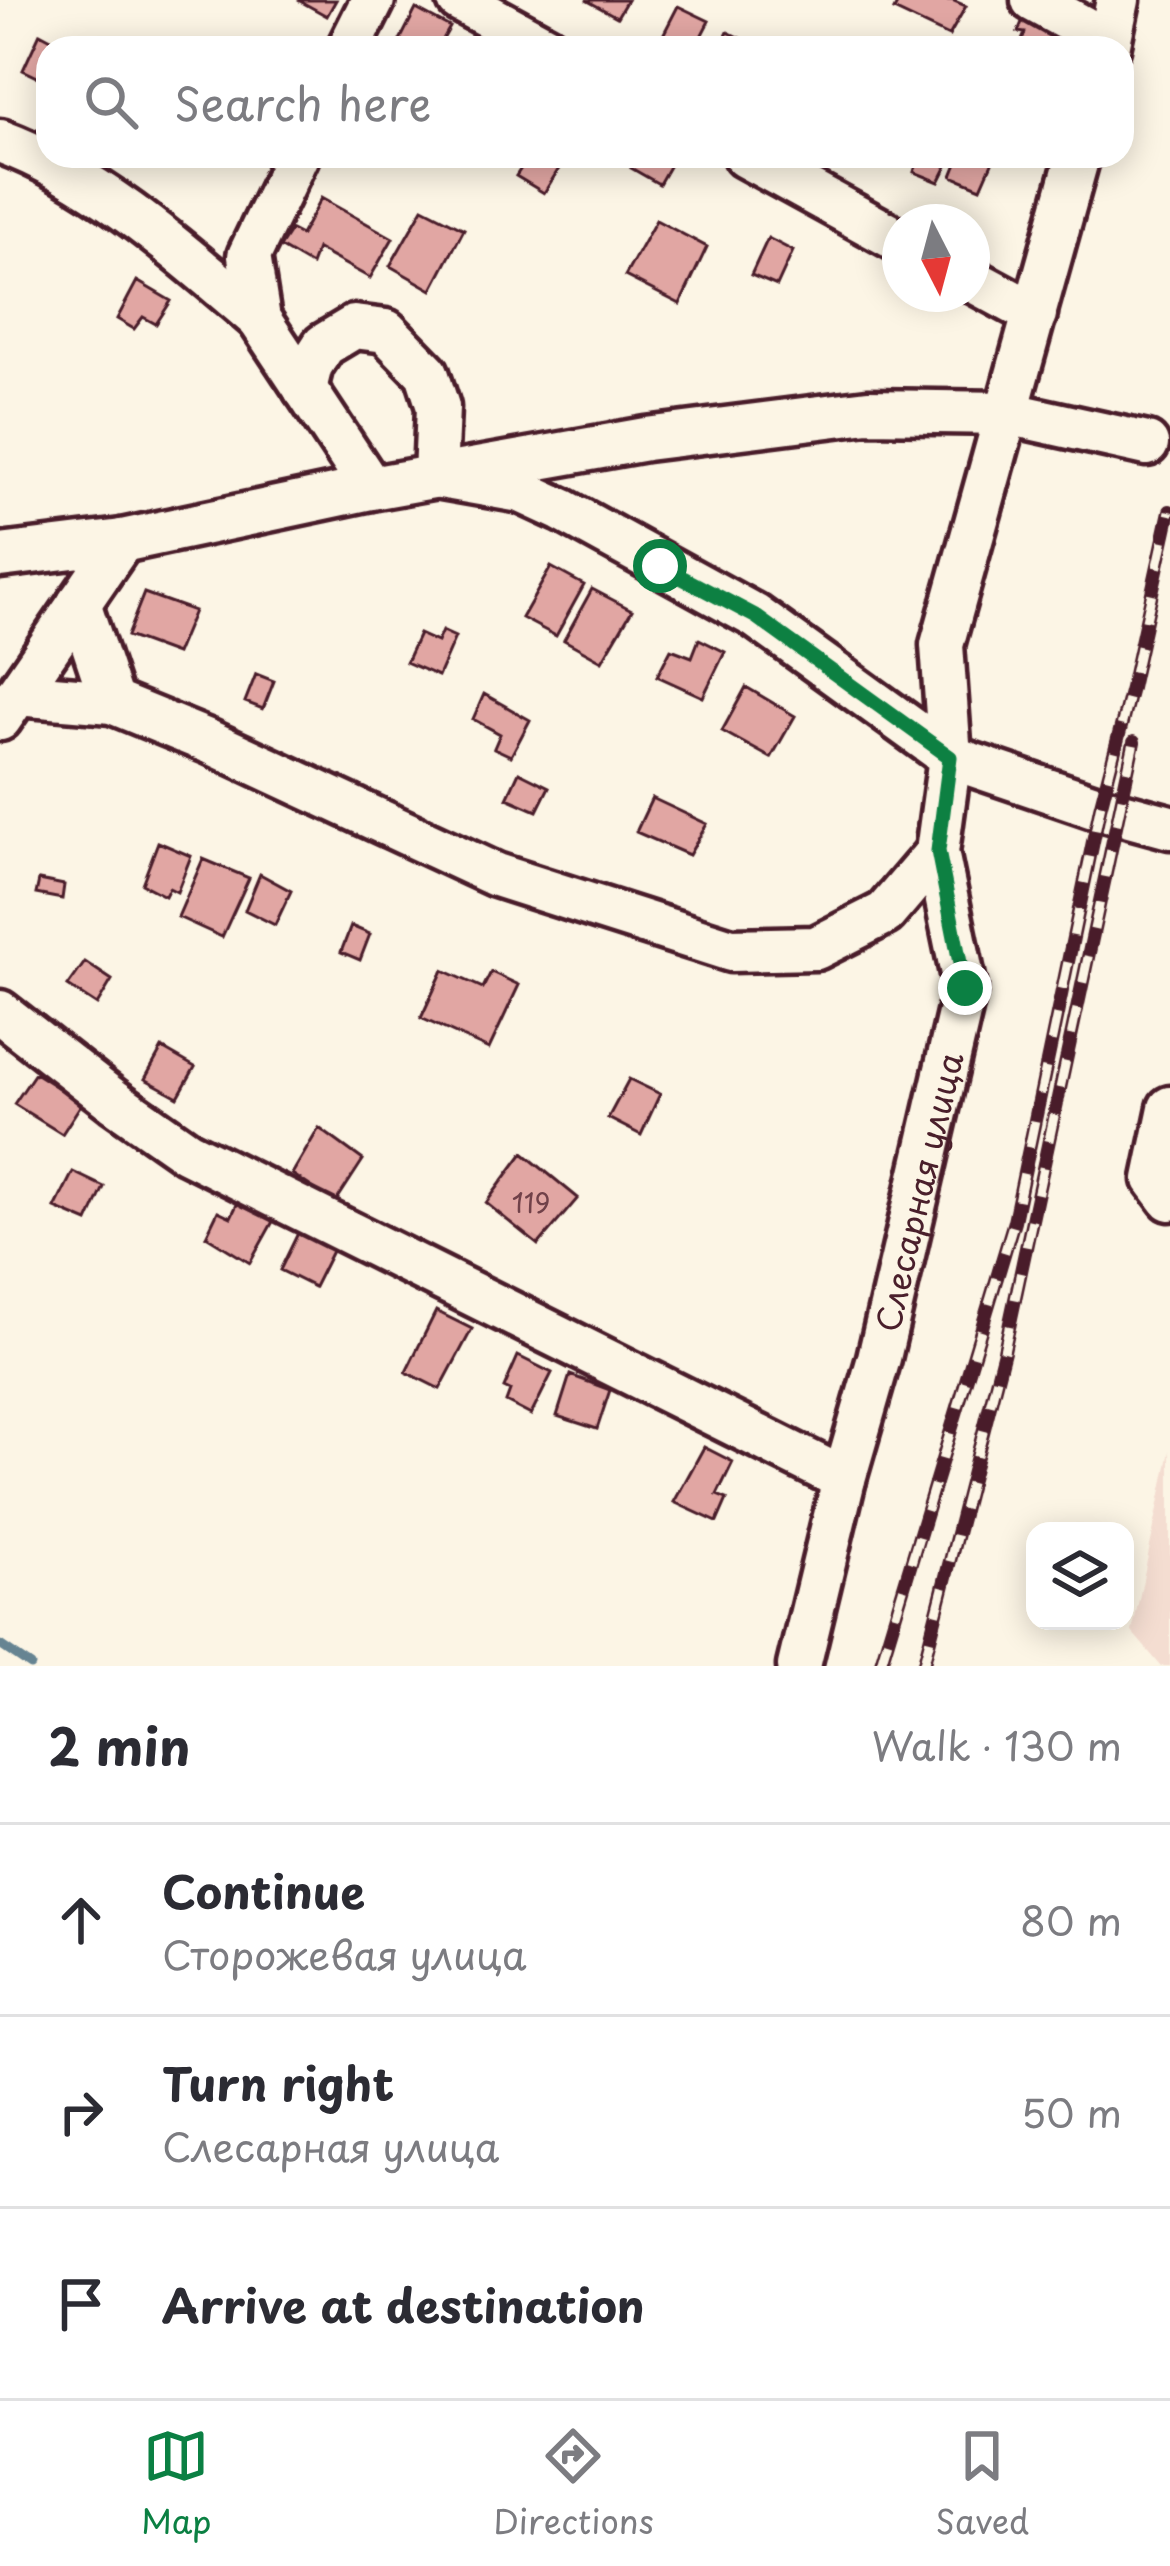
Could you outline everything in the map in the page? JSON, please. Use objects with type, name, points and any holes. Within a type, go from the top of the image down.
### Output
[{"type":"street","points":[[355,36],[373,0]]},
{"type":"street","points":[[459,0],[525,36]]},
{"type":"street","points":[[1033,0],[1093,36]]},
{"type":"street","points":[[1110,36],[1118,0]]},
{"type":"street","points":[[0,141],[36,159]]},
{"type":"street","points":[[55,168],[178,250],[259,319],[371,488]]},
{"type":"street","points":[[259,319],[249,256],[291,168]]},
{"type":"street","points":[[767,168],[882,231]]},
{"type":"street","name":"Слесарная улица","points":[[799,1666],[844,1478],[879,1358],[965,988],[938,851],[950,757],[942,645],[1075,168]]},
{"type":"street","points":[[990,290],[1035,314]]},
{"type":"street","points":[[305,389],[311,365],[324,345],[354,327],[386,332],[427,373],[438,407],[435,476]]},
{"type":"street","points":[[0,556],[122,541],[371,488],[646,440],[868,411],[1007,413],[1147,444]]},
{"type":"street","points":[[435,476],[520,491],[562,510],[755,616],[950,757],[1100,808],[1170,826]]},
{"type":"street","points":[[9,706],[122,541]]},
{"type":"street","points":[[79,604],[112,702]]},
{"type":"street","points":[[9,706],[112,702],[210,742],[496,875],[731,950],[816,948],[886,914],[938,851]]},
{"type":"street","points":[[0,1012],[187,1152],[844,1478]]},
{"type":"street","points":[[1170,1108],[1155,1179],[1170,1199]]},
{"type":"shaded area","points":[[1170,1451],[1170,1666],[1161,1666],[1132,1632]]},
{"type":"building","points":[[298,0],[336,0],[327,16]]},
{"type":"building","points":[[586,0],[627,0],[617,17]]},
{"type":"building","points":[[899,0],[952,0],[966,6],[949,36],[894,10]]},
{"type":"building","points":[[678,6],[709,21],[701,36],[663,36]]},
{"type":"building","points":[[416,9],[450,27],[445,36],[402,36]]},
{"type":"building","points":[[1026,12],[1065,30],[1063,36],[1018,32]]},
{"type":"building","points":[[36,42],[36,76],[23,70]]},
{"type":"building","points":[[521,168],[559,168],[544,193],[516,176]]},
{"type":"building","points":[[631,168],[668,168],[659,184]]},
{"type":"building","points":[[916,168],[946,168],[939,182],[914,172]]},
{"type":"building","points":[[955,168],[990,168],[981,188],[952,176]]},
{"type":"building","points":[[321,198],[393,238],[370,278],[317,249],[311,265],[280,247],[291,230],[301,235]]},
{"type":"building","points":[[423,208],[464,229],[432,290],[390,266]]},
{"type":"building","points":[[656,220],[707,247],[680,304],[625,276]]},
{"type":"building","points":[[768,238],[793,251],[777,286],[751,275]]},
{"type":"building","points":[[137,281],[171,301],[156,324],[143,317],[134,329],[117,319]]},
{"type":"building","points":[[551,567],[584,585],[556,636],[522,618]]},
{"type":"building","points":[[592,589],[632,610],[602,661],[564,640]]},
{"type":"building","points":[[144,593],[194,611],[176,654],[127,636]]},
{"type":"building","points":[[442,631],[455,637],[438,676],[406,662],[419,634],[437,642]]},
{"type":"building","points":[[699,639],[725,652],[703,697],[657,676],[671,649],[692,657]]},
{"type":"building","points":[[256,674],[274,681],[263,709],[245,702]]},
{"type":"building","points":[[746,687],[795,716],[771,758],[722,731]]},
{"type":"building","points":[[484,694],[530,720],[511,756],[494,748],[500,734],[473,719]]},
{"type":"building","points":[[519,772],[549,787],[537,811],[507,798]]},
{"type":"building","points":[[652,798],[707,824],[689,855],[636,832]]},
{"type":"building","points":[[158,842],[191,856],[177,892],[169,888],[165,896],[142,884]]},
{"type":"building","points":[[203,859],[249,878],[222,937],[178,917]]},
{"type":"building","points":[[260,874],[291,891],[275,925],[245,910]]},
{"type":"building","points":[[39,880],[64,885],[62,899],[36,894]]},
{"type":"building","points":[[351,926],[370,934],[360,960],[341,952]]},
{"type":"building","points":[[85,962],[112,980],[97,1005],[68,986]]},
{"type":"building","points":[[443,970],[483,988],[491,972],[519,985],[489,1049],[421,1018]]},
{"type":"building","points":[[162,1048],[195,1067],[178,1097],[145,1079]]},
{"type":"building","points":[[35,1073],[82,1103],[62,1134],[14,1104]]},
{"type":"building","points":[[629,1079],[660,1094],[641,1135],[608,1118]]},
{"type":"building","points":[[319,1128],[363,1160],[335,1203],[292,1174]]},
{"type":"building","points":[[523,1153],[578,1198],[538,1245],[486,1203]]},
{"type":"building","points":[[73,1172],[104,1187],[88,1222],[55,1208]]},
{"type":"building","points":[[241,1196],[276,1216],[250,1263],[206,1236],[218,1211],[231,1217]]},
{"type":"building","points":[[300,1229],[335,1245],[314,1287],[280,1270]]},
{"type":"building","points":[[436,1311],[472,1329],[440,1389],[406,1372]]},
{"type":"building","points":[[518,1356],[552,1373],[531,1415],[506,1402],[510,1391],[504,1388]]},
{"type":"building","points":[[570,1375],[610,1390],[597,1429],[557,1416]]},
{"type":"building","points":[[704,1447],[733,1462],[717,1495],[727,1499],[717,1522],[674,1502]]},
{"type":"waterway","points":[[0,1645],[31,1666]]},
{"type":"railway","points":[[880,1666],[1014,1221],[1100,808],[1170,511]]},
{"type":"railway","points":[[923,1666],[1004,1351],[1134,742]]},
{"type":"route","points":[[660,566],[755,616],[950,757],[938,851],[965,988]]}]
